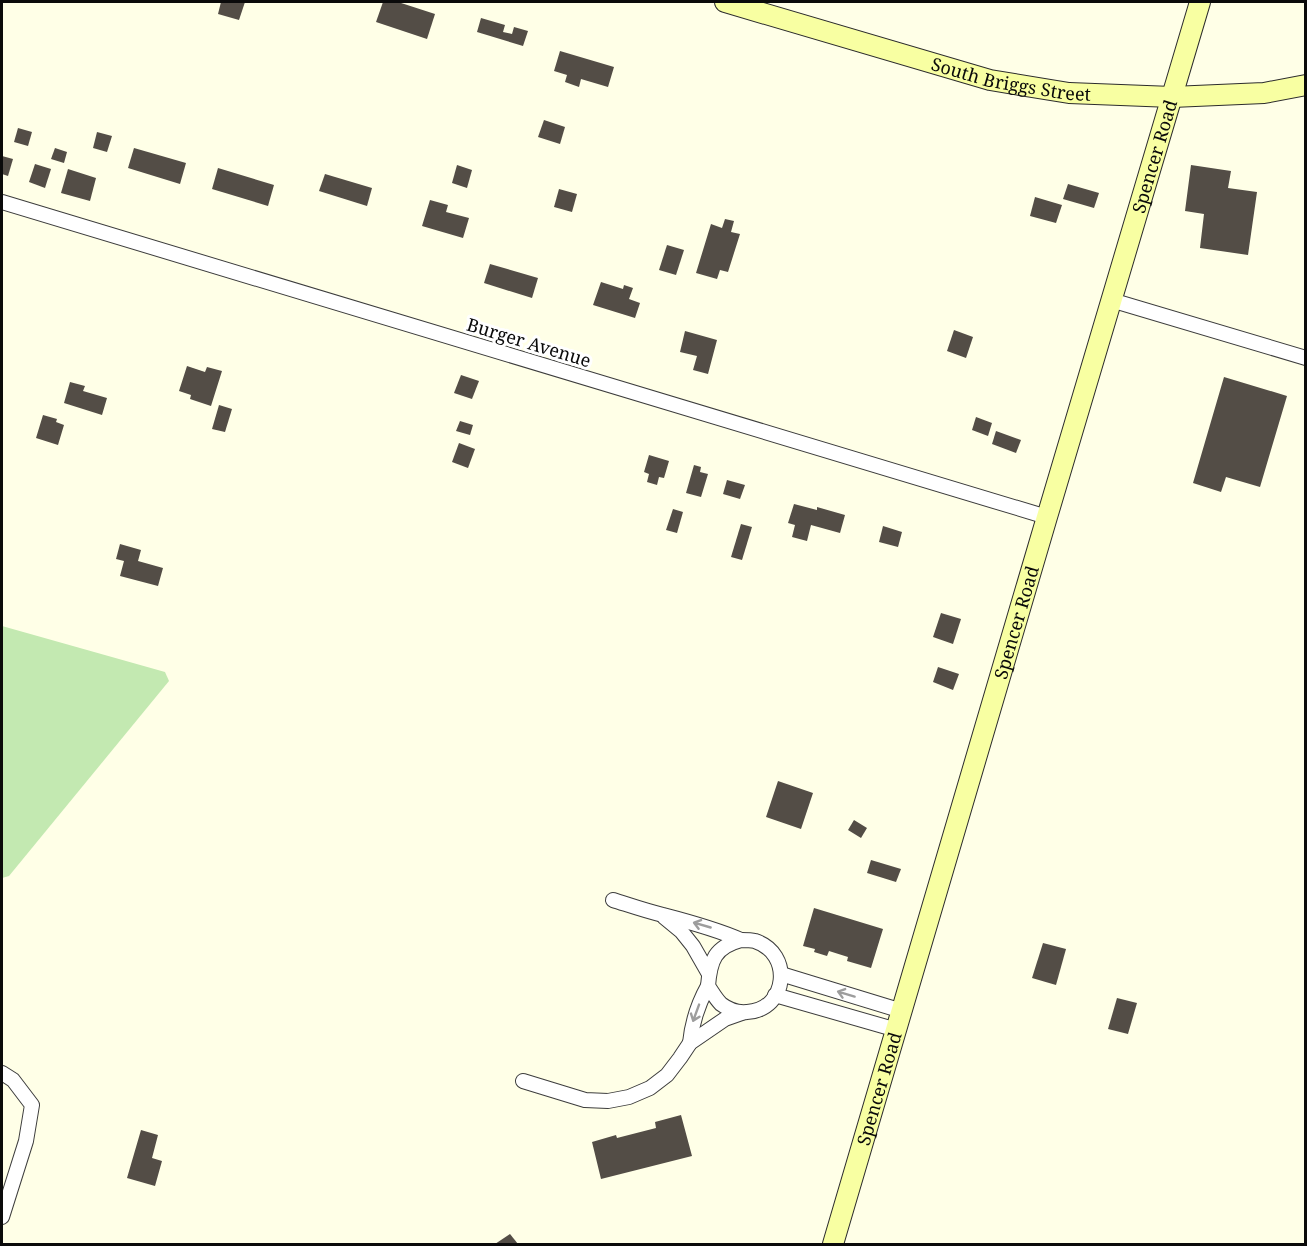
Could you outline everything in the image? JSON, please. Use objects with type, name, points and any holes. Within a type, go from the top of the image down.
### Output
[{"type":"street","name":"South Briggs Street","points":[[725,2],[990,80],[1069,93],[1172,97],[1264,93],[1305,85]]},
{"type":"street","name":"Spencer Road","points":[[833,1245],[1200,2]]},
{"type":"street","name":"Burger Avenue","points":[[2,202],[1047,517]]},
{"type":"street","points":[[1112,300],[1305,358]]},
{"type":"street","points":[[613,900],[719,930],[741,940],[754,941],[765,946],[780,966],[778,991],[764,1008],[725,1020],[690,1042]]},
{"type":"street","points":[[662,915],[693,946],[721,1004],[742,1013]]},
{"type":"street","points":[[523,1081],[585,1100],[608,1101],[629,1097],[650,1088],[667,1075],[690,1042],[692,1024],[708,980],[712,961],[719,951],[741,940]]},
{"type":"street","points":[[781,974],[902,1011]]},
{"type":"street","points":[[775,996],[897,1030]]},
{"type":"street","points":[[2,1073],[13,1080],[32,1105],[26,1141],[2,1217]]},
{"type":"green space","points":[[2,626],[165,672],[169,681],[9,876],[2,878]]},
{"type":"building","points":[[221,2],[245,2],[239,20],[218,14]]},
{"type":"building","points":[[383,2],[398,2],[435,14],[427,39],[376,22]]},
{"type":"building","points":[[481,18],[505,25],[503,32],[512,34],[514,27],[528,31],[523,46],[477,32]]},
{"type":"building","points":[[560,51],[614,67],[608,87],[581,79],[579,87],[565,82],[567,75],[554,71]]},
{"type":"building","points":[[544,120],[565,127],[560,144],[538,137]]},
{"type":"building","points":[[18,128],[32,132],[28,146],[14,142]]},
{"type":"building","points":[[97,132],[112,136],[107,152],[93,148]]},
{"type":"building","points":[[55,148],[67,152],[64,163],[51,159]]},
{"type":"building","points":[[134,148],[186,163],[180,184],[128,168]]},
{"type":"building","points":[[2,156],[13,159],[8,176],[2,174]]},
{"type":"building","points":[[35,164],[51,169],[45,188],[29,182]]},
{"type":"building","points":[[457,165],[472,170],[467,188],[452,183]]},
{"type":"building","points":[[1191,165],[1231,171],[1228,188],[1257,192],[1248,255],[1200,248],[1204,214],[1185,211]]},
{"type":"building","points":[[218,168],[274,185],[268,206],[212,189]]},
{"type":"building","points":[[68,169],[96,178],[90,201],[61,193]]},
{"type":"building","points":[[325,174],[372,188],[367,206],[319,191]]},
{"type":"building","points":[[1068,184],[1099,193],[1094,208],[1063,199]]},
{"type":"building","points":[[559,189],[577,194],[572,212],[554,207]]},
{"type":"building","points":[[1035,197],[1062,205],[1056,223],[1030,216]]},
{"type":"building","points":[[430,200],[448,205],[446,212],[469,218],[463,238],[422,226]]},
{"type":"building","points":[[725,219],[734,221],[731,232],[740,234],[728,272],[720,270],[717,279],[696,273],[711,224],[722,228]]},
{"type":"building","points":[[667,245],[684,250],[676,275],[659,270]]},
{"type":"building","points":[[490,264],[538,278],[532,298],[484,283]]},
{"type":"building","points":[[601,282],[623,289],[624,285],[633,288],[629,299],[640,303],[635,318],[593,305]]},
{"type":"building","points":[[954,330],[973,337],[966,358],[947,351]]},
{"type":"building","points":[[685,331],[717,340],[708,374],[693,370],[697,356],[680,352]]},
{"type":"building","points":[[187,366],[205,372],[207,367],[222,371],[211,406],[190,399],[191,395],[179,391]]},
{"type":"building","points":[[461,375],[479,381],[472,399],[454,393]]},
{"type":"building","points":[[1224,377],[1287,396],[1260,487],[1226,477],[1221,492],[1193,483]]},
{"type":"building","points":[[70,382],[85,386],[83,391],[107,398],[102,415],[64,403]]},
{"type":"building","points":[[219,405],[232,409],[225,432],[212,429]]},
{"type":"building","points":[[43,415],[57,419],[56,422],[64,425],[58,445],[36,438]]},
{"type":"building","points":[[976,417],[992,423],[988,436],[972,430]]},
{"type":"building","points":[[460,421],[473,425],[470,435],[456,431]]},
{"type":"building","points":[[996,431],[1021,440],[1016,453],[992,444]]},
{"type":"building","points":[[459,443],[475,449],[468,468],[452,462]]},
{"type":"building","points":[[649,455],[669,461],[664,478],[659,477],[657,485],[647,482],[649,474],[644,472]]},
{"type":"building","points":[[694,465],[701,467],[700,472],[708,474],[701,497],[686,493]]},
{"type":"building","points":[[727,480],[745,485],[740,499],[723,494]]},
{"type":"building","points":[[794,504],[817,510],[817,507],[845,515],[840,533],[811,525],[807,541],[792,537],[795,525],[788,523]]},
{"type":"building","points":[[673,509],[683,512],[677,533],[666,530]]},
{"type":"building","points":[[741,524],[752,527],[742,560],[731,557]]},
{"type":"building","points":[[883,526],[902,532],[898,547],[879,542]]},
{"type":"building","points":[[120,544],[141,550],[138,561],[163,568],[158,586],[120,576],[124,561],[116,559]]},
{"type":"building","points":[[941,613],[961,619],[953,644],[933,637]]},
{"type":"building","points":[[938,667],[959,674],[953,690],[933,682]]},
{"type":"building","points":[[778,781],[813,793],[801,829],[766,817]]},
{"type":"building","points":[[854,820],[867,828],[861,838],[848,830]]},
{"type":"building","points":[[871,860],[901,869],[896,882],[867,873]]},
{"type":"building","points":[[814,908],[883,929],[871,968],[847,961],[848,957],[829,951],[827,956],[814,952],[815,949],[803,946]]},
{"type":"building","points":[[1043,943],[1066,949],[1056,985],[1032,978]]},
{"type":"building","points":[[1117,998],[1137,1003],[1128,1034],[1108,1029]]},
{"type":"building","points":[[681,1115],[692,1156],[601,1179],[592,1142],[656,1128],[655,1122]]},
{"type":"building","points":[[141,1130],[158,1135],[152,1158],[162,1161],[155,1186],[127,1178]]},
{"type":"building","points":[[510,1234],[518,1244],[495,1244]]}]
